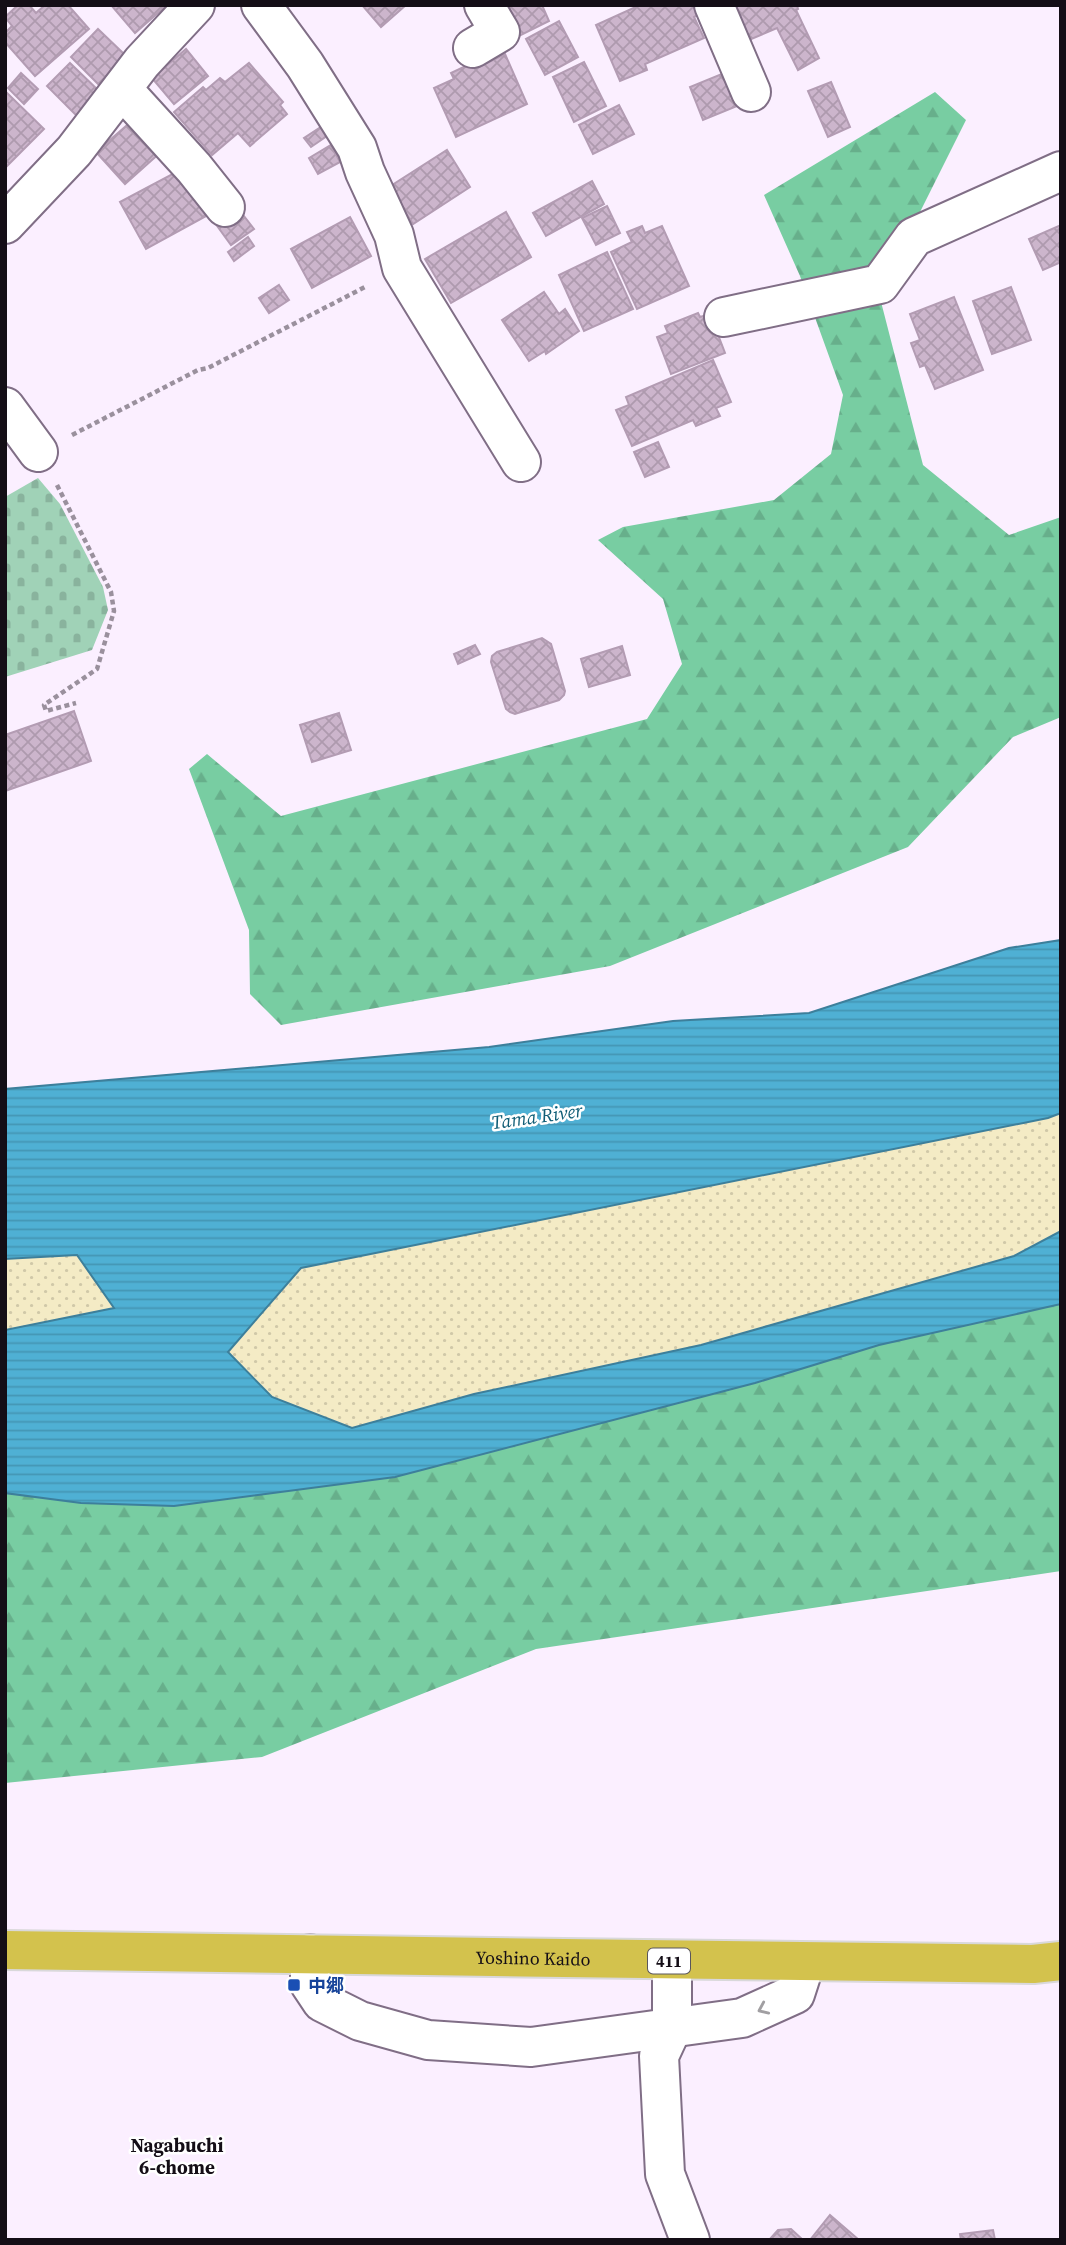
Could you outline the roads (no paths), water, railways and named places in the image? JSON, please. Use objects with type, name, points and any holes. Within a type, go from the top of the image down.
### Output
[{"type":"highway","name":"Yoshino Kaido","points":[[5,1950],[535,1956],[805,1963],[1033,1964],[1061,1961]]},
{"type":"street","points":[[5,225],[74,151],[122,89],[195,5]]},
{"type":"street","points":[[261,5],[305,65],[357,148],[394,235],[402,268],[521,462]]},
{"type":"street","points":[[473,48],[500,32],[484,5]]},
{"type":"street","points":[[715,5],[751,92]]},
{"type":"street","points":[[122,89],[225,207]]},
{"type":"street","points":[[724,317],[880,284],[914,237],[1061,171]]},
{"type":"street","points":[[5,407],[38,452]]},
{"type":"street","points":[[310,1954],[310,1984],[322,2002],[360,2021],[428,2040],[531,2047],[742,2018],[795,1994],[805,1963]]},
{"type":"street","points":[[672,1961],[672,2028],[659,2056],[665,2174],[691,2240]]},
{"type":"water","name":"Tama River","points":[[1061,940],[1061,1113],[1048,1118],[301,1268],[228,1352],[272,1397],[352,1428],[474,1394],[701,1345],[1014,1256],[1061,1231],[1061,1304],[879,1345],[755,1383],[395,1477],[174,1506],[81,1503],[5,1493],[5,1330],[114,1308],[77,1255],[5,1259],[5,1089],[489,1047],[673,1021],[809,1013],[1009,948]]},
{"type":"place","name":"中郷","points":[[294,1985]]},
{"type":"district","name":"Nagabuchi 6-chome","points":[[177,2156]]}]
